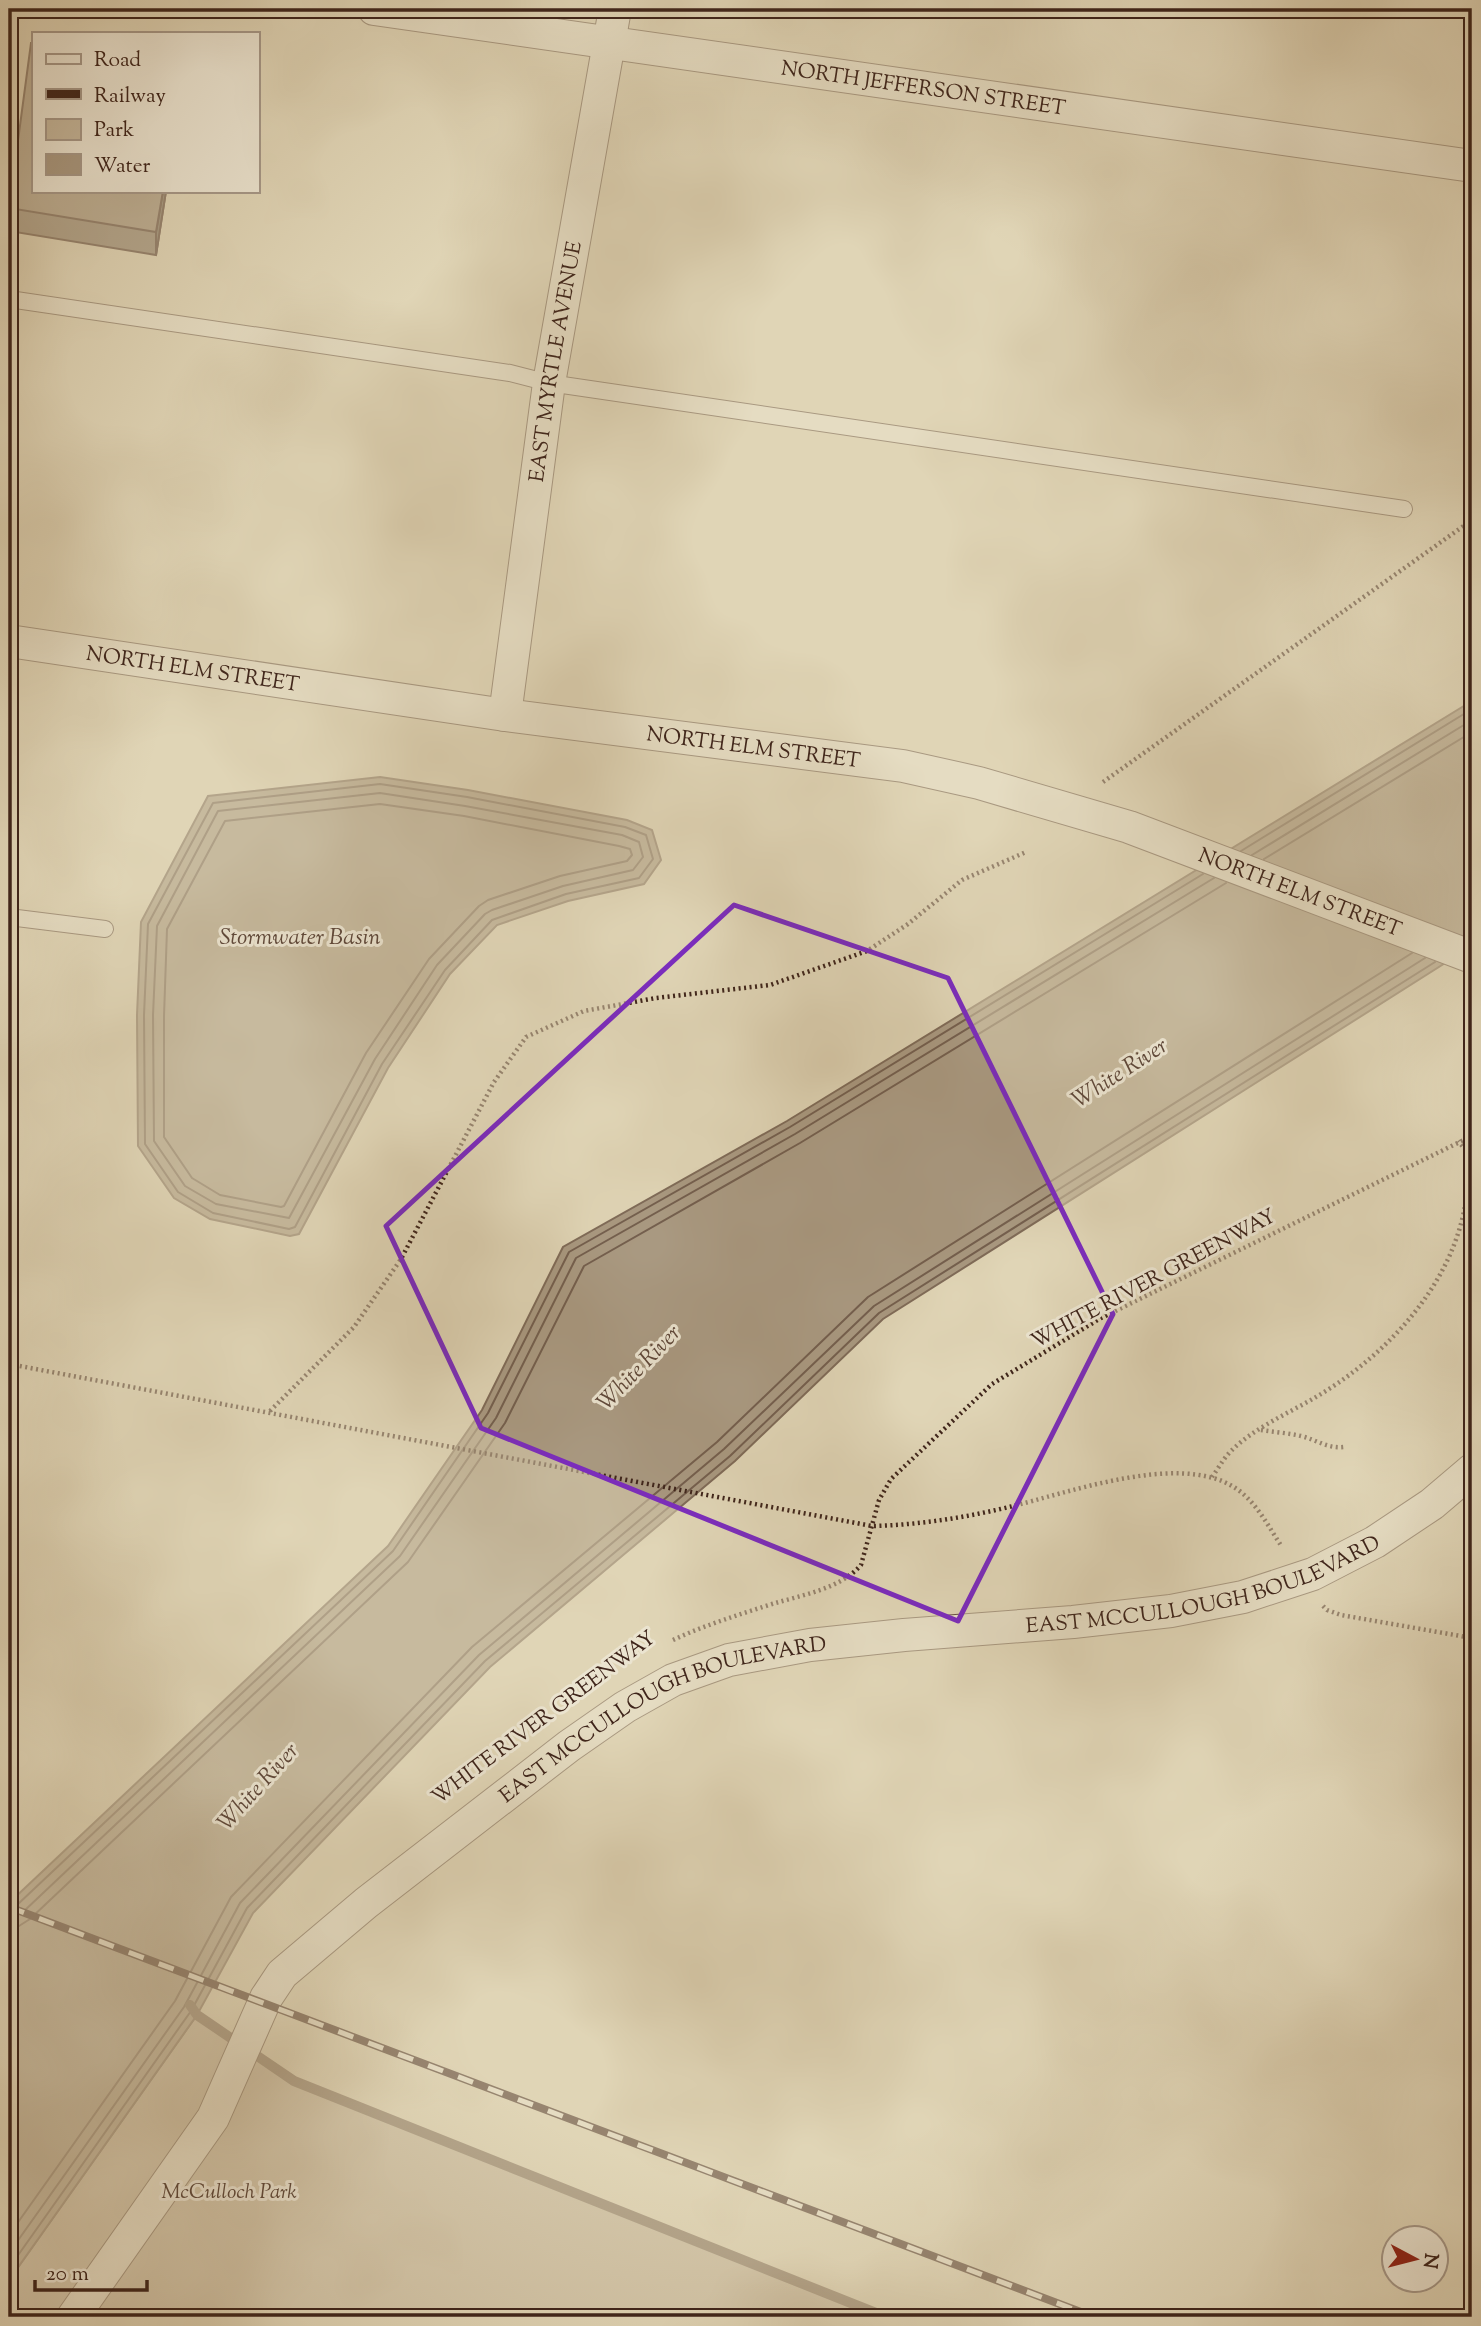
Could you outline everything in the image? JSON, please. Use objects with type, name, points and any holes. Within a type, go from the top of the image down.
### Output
[{"type":"street","name":"NORTH JEFFERSON STREET","points":[[374,9],[1472,166]]},
{"type":"street","name":"EAST MYRTLE AVENUE","points":[[505,715],[549,383],[615,9]]},
{"type":"street","name":"NORTH ELM STREET","points":[[9,641],[505,715],[903,766],[979,783],[1129,827],[1472,957]]},
{"type":"street","name":"EAST MCCULLOUGH BOULEVARD","points":[[73,2317],[214,2118],[266,1998],[282,1974],[366,1903],[569,1746],[625,1707],[673,1680],[729,1660],[810,1645],[1073,1622],[1171,1611],[1243,1597],[1302,1578],[1375,1542],[1432,1504],[1472,1470]]},
{"type":"lane","points":[[9,299],[510,373],[549,383],[1404,509]]},
{"type":"lane","points":[[9,917],[104,929]]},
{"type":"path","points":[[1097,786],[1472,520]]},
{"type":"path","points":[[269,1412],[354,1327],[393,1271],[494,1082],[526,1037],[584,1011],[770,985],[867,951],[908,924],[962,880],[1026,852]]},
{"type":"path","name":"WHITE RIVER GREENWAY","points":[[670,1641],[701,1627],[843,1581],[861,1565],[879,1500],[891,1479],[992,1384],[1101,1318],[1472,1136]]},
{"type":"path","points":[[1212,1477],[1228,1454],[1260,1430],[1316,1397],[1364,1364],[1420,1305],[1452,1252],[1461,1227],[1471,1176],[1470,1157],[1458,1141]]},
{"type":"path","points":[[9,1364],[872,1526],[942,1521],[1122,1478],[1191,1475],[1212,1477],[1233,1486],[1252,1502],[1315,1598],[1327,1610],[1340,1615],[1472,1638]]},
{"type":"path","points":[[1260,1430],[1317,1441],[1331,1449],[1344,1447]]},
{"type":"highlighted area","points":[[734,905],[948,978],[1113,1314],[958,1621],[481,1428],[386,1226]]},
{"type":"green space","name":"McCulloch Park","points":[[197,2015],[294,2081],[888,2317],[9,2317],[9,2280]]},
{"type":"water","name":"White River","points":[[1472,701],[1472,946],[883,1319],[735,1461],[490,1667],[253,1913],[197,2015],[9,2280],[9,1903],[388,1546],[482,1410],[563,1247],[787,1121]]},
{"type":"water","name":"Stormwater Basin","points":[[380,777],[468,790],[627,820],[652,830],[661,860],[644,884],[568,901],[497,925],[450,974],[388,1068],[299,1234],[290,1236],[210,1219],[174,1198],[138,1146],[137,1015],[141,922],[208,796]]},
{"type":"building","points":[[32,43],[32,192],[163,192],[156,232],[9,208]]},
{"type":"waterway","points":[[190,2005],[197,2015],[294,2081],[886,2317]]},
{"type":"railway","points":[[9,1907],[1094,2317]]}]
